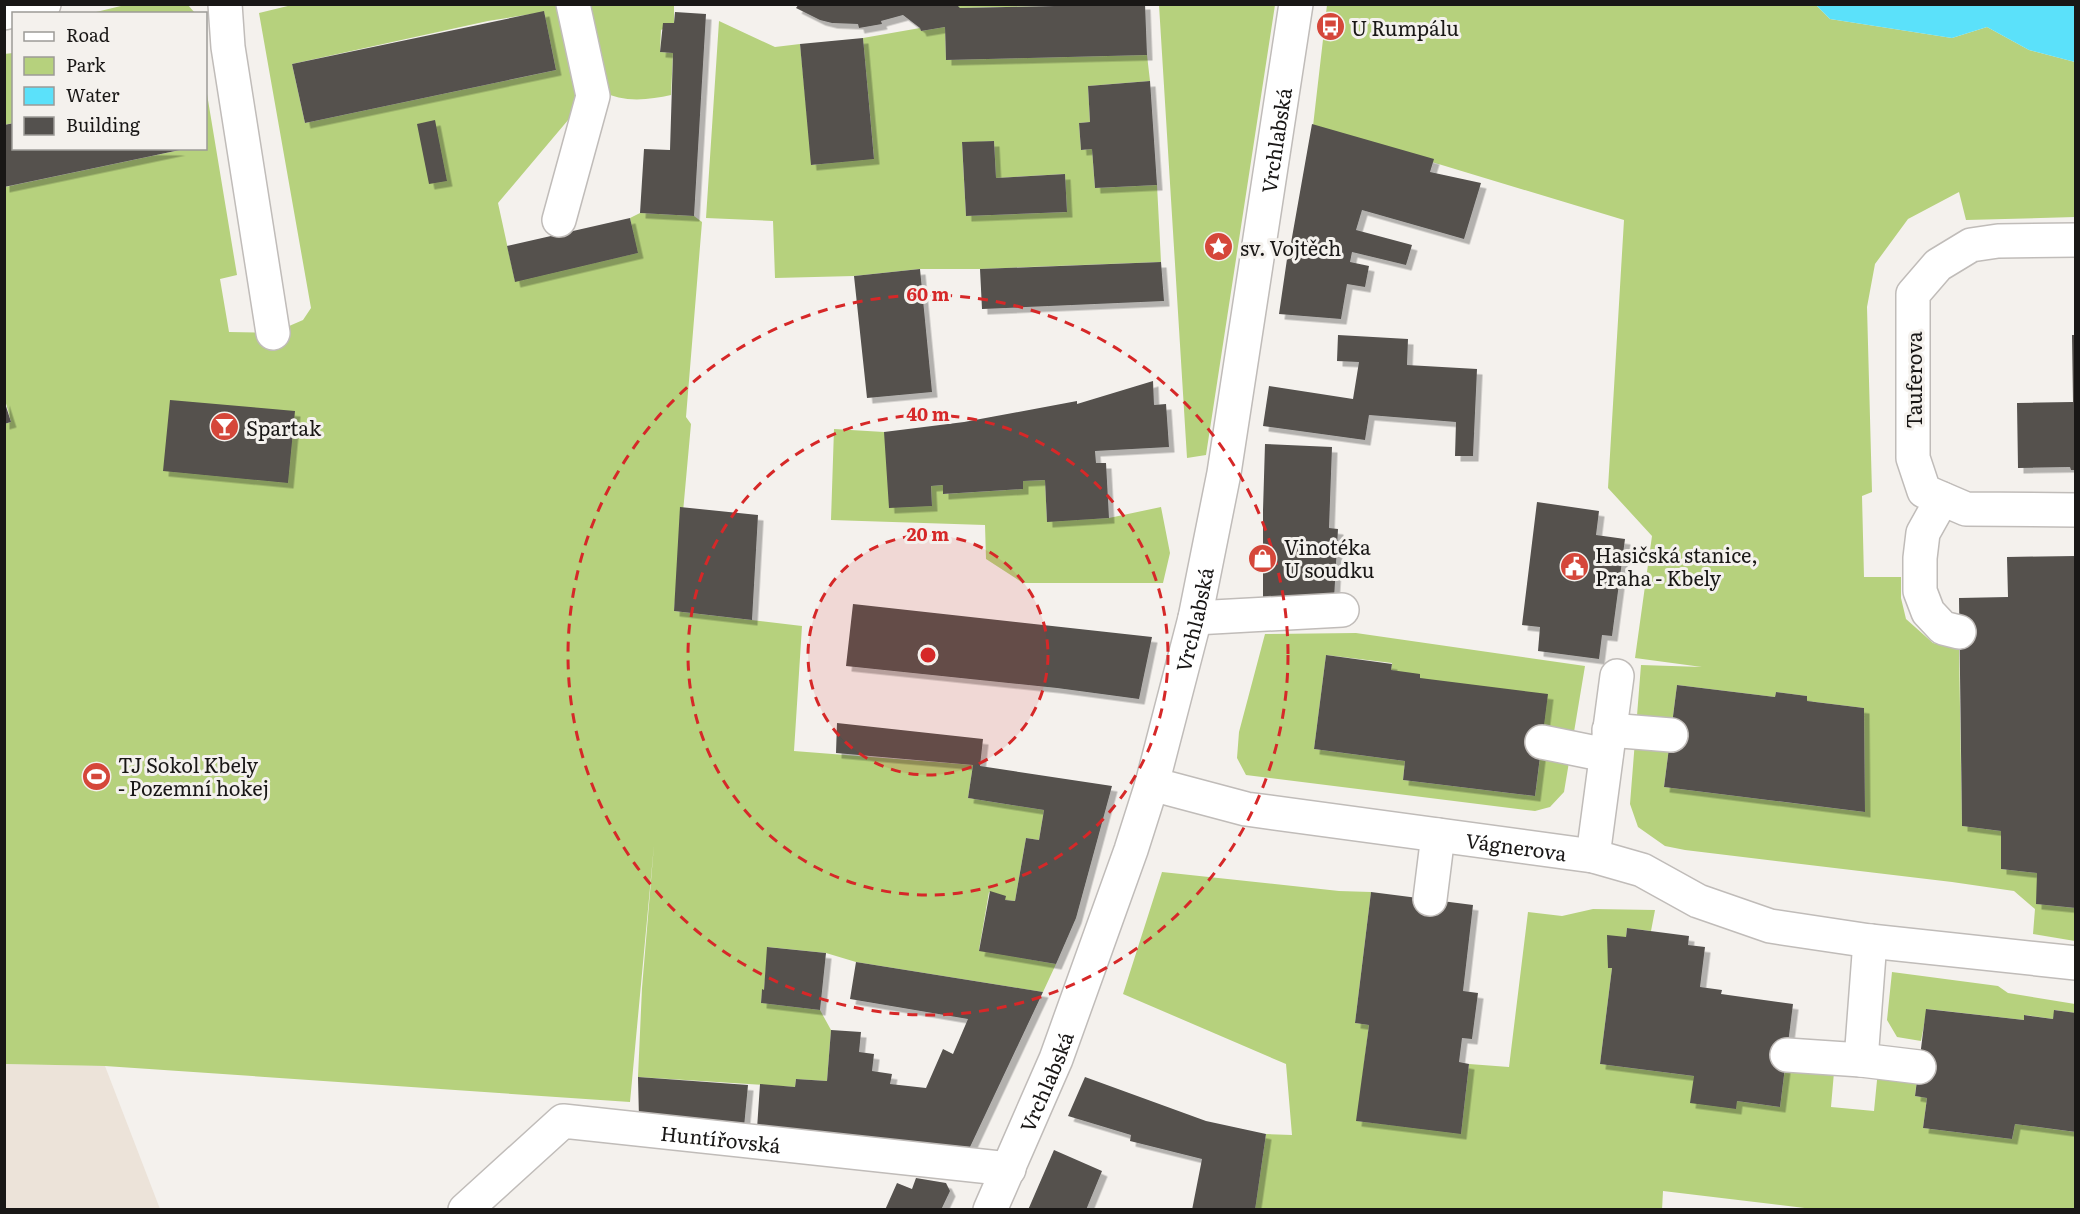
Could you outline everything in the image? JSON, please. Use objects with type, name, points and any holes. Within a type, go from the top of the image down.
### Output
[{"type":"street","points":[[4,13],[44,4]]},
{"type":"street","points":[[225,4],[228,47],[273,333]]},
{"type":"street","points":[[559,220],[593,96],[573,4]]},
{"type":"street","name":"Vrchlabská","points":[[990,1209],[1056,1059],[1131,850],[1152,784],[1195,618],[1224,473],[1296,4]]},
{"type":"street","name":"Tauferova","points":[[2076,240],[1998,241],[1971,245],[1938,265],[1913,294],[1913,458],[1924,491],[1966,509],[2076,510]]},
{"type":"street","points":[[1942,499],[1923,533],[1920,591],[1928,612],[1942,628],[1959,632]]},
{"type":"street","points":[[1195,618],[1341,610]]},
{"type":"street","points":[[1593,856],[1617,676]]},
{"type":"street","points":[[1542,742],[1608,743],[1671,735]]},
{"type":"street","name":"Vágnerova","points":[[1152,784],[1246,809],[1593,856],[1642,870],[1698,902],[1770,926],[1870,941],[2076,963]]},
{"type":"street","points":[[1430,900],[1438,835]]},
{"type":"street","points":[[1861,1060],[1870,941]]},
{"type":"street","points":[[1787,1054],[1918,1067]]},
{"type":"street","name":"Huntířovská","points":[[465,1209],[563,1121],[1009,1169]]},
{"type":"shaded area","points":[[5,1064],[105,1066],[160,1209],[5,1209]]},
{"type":"green space","points":[[296,4],[562,5],[577,80],[574,113],[498,203],[515,281],[637,253],[630,218],[640,213],[694,216],[702,222],[686,417],[691,424],[674,611],[802,626],[794,751],[973,765],[968,798],[1044,810],[1039,840],[1026,838],[1015,901],[1005,900],[989,892],[979,950],[1056,964],[1043,992],[856,962],[826,953],[768,947],[761,1003],[820,1010],[831,1030],[827,1081],[796,1079],[795,1087],[638,1077],[642,988],[654,845],[630,1102],[105,1066],[5,1064],[4,424],[11,422],[4,396],[5,187],[180,150],[207,150],[207,94],[237,275],[220,279],[229,332],[273,333],[303,320],[311,308],[259,13]],"holes":[[[544,12],[556,70],[305,123],[292,64],[488,21]]]},
{"type":"green space","points":[[125,5],[188,5],[194,12],[96,12]]},
{"type":"green space","points":[[589,5],[674,5],[674,23],[661,30],[660,52],[673,53],[671,95],[627,99],[602,91]]},
{"type":"green space","points":[[956,5],[1089,5],[960,8]]},
{"type":"green space","points":[[1159,5],[1275,5],[1206,455],[1187,458]]},
{"type":"green space","points":[[1327,5],[1816,5],[1830,19],[1952,38],[1987,27],[2029,50],[2075,62],[2075,217],[1966,220],[1959,192],[1908,219],[1875,264],[1867,307],[1872,492],[1862,496],[1864,577],[1901,577],[1901,598],[1906,619],[1933,643],[1959,648],[1962,826],[2001,831],[2001,869],[2037,873],[2037,904],[2075,908],[2075,941],[2033,934],[2035,909],[2014,891],[1685,850],[1665,846],[1638,827],[1630,804],[1641,665],[1702,667],[1635,658],[1652,536],[1608,488],[1624,220],[1313,126]],"holes":[[[1677,685],[1775,697],[1776,692],[1807,696],[1807,701],[1864,708],[1865,812],[1664,787]]]},
{"type":"green space","points":[[719,21],[775,47],[800,44],[812,165],[874,158],[863,38],[920,28],[921,31],[945,27],[946,60],[1147,55],[1150,81],[1088,86],[1090,122],[1079,123],[1081,150],[1092,149],[1095,188],[1157,185],[1161,262],[920,269],[854,276],[775,278],[773,221],[706,218]],"holes":[[[994,141],[996,178],[1065,174],[1067,212],[966,216],[962,143]]]},
{"type":"green space","points":[[12,53],[12,123],[4,125],[4,54]]},
{"type":"green space","points":[[834,429],[884,432],[932,506],[931,486],[943,485],[944,494],[1023,489],[1023,481],[1045,480],[1047,521],[1109,518],[1161,507],[1170,553],[1163,583],[1023,583],[986,559],[985,525],[831,520]]},
{"type":"green space","points":[[1356,633],[1585,666],[1564,792],[1550,807],[1535,811],[1246,775],[1237,758],[1239,732],[1265,634]],"holes":[[[1326,655],[1392,663],[1391,670],[1420,678],[1542,742],[1535,796],[1403,780],[1405,761],[1314,749]]]},
{"type":"green space","points":[[1162,872],[1339,891],[1371,892],[1355,1023],[1369,1025],[1357,1121],[1461,1133],[1469,1064],[1509,1067],[1528,912],[1562,916],[1593,909],[1655,910],[1651,931],[1627,928],[1626,937],[1608,968],[1612,968],[1600,1064],[1694,1076],[1737,1101],[1780,1107],[1787,1065],[1834,1072],[1831,1107],[1874,1111],[1878,1070],[1917,1078],[1915,1096],[1927,1098],[1923,1128],[2012,1139],[2015,1124],[2075,1132],[2075,1209],[1821,1210],[1663,1191],[1662,1210],[1255,1209],[1266,1134],[1292,1135],[1286,1064],[1123,994]]},
{"type":"green space","points":[[1892,972],[1998,986],[2008,993],[2075,1004],[2075,1013],[2055,1010],[2053,1019],[2025,1015],[2024,1020],[1927,1009],[1921,1041],[1897,1037],[1887,1020]]},
{"type":"water","points":[[1816,5],[2075,5],[2075,62],[2029,50],[1987,27],[1952,38],[1830,19]]},
{"type":"building","points":[[799,4],[956,4],[960,8],[1145,4],[1147,55],[946,60],[945,27],[921,31],[903,15],[881,21],[882,24],[859,28],[858,24],[820,20],[796,8]]},
{"type":"building","points":[[544,11],[556,70],[305,123],[292,64]]},
{"type":"building","points":[[675,12],[706,14],[694,216],[640,213],[644,149],[670,150],[673,53],[660,52],[663,23],[674,23]]},
{"type":"building","points":[[863,38],[874,159],[811,165],[800,44]]},
{"type":"building","points":[[1150,81],[1157,185],[1095,188],[1092,149],[1081,150],[1079,123],[1090,122],[1088,86]]},
{"type":"building","points":[[435,120],[447,181],[429,184],[417,124]]},
{"type":"building","points":[[12,123],[12,150],[180,150],[4,187],[4,125]]},
{"type":"building","points":[[1312,124],[1434,159],[1430,172],[1481,183],[1464,239],[1362,210],[1356,230],[1412,245],[1406,265],[1352,252],[1350,262],[1369,266],[1365,287],[1347,284],[1341,319],[1279,314]]},
{"type":"building","points":[[994,141],[996,178],[1065,174],[1067,212],[966,216],[962,142]]},
{"type":"building","points":[[630,218],[638,253],[515,282],[507,246]]},
{"type":"building","points":[[1161,262],[1164,301],[982,309],[980,269]]},
{"type":"building","points":[[920,269],[932,392],[867,398],[854,276]]},
{"type":"building","points":[[1338,335],[1408,339],[1407,365],[1477,369],[1473,456],[1455,456],[1456,422],[1369,415],[1365,440],[1263,426],[1269,386],[1353,399],[1359,362],[1337,361]]},
{"type":"building","points":[[2072,335],[2076,335],[2076,470],[2071,470],[2070,467],[2018,468],[2017,403],[2073,402]]},
{"type":"building","points":[[1153,381],[1154,405],[1166,404],[1169,447],[1095,451],[1096,463],[1106,463],[1109,518],[1047,522],[1045,480],[1023,481],[1023,489],[943,494],[943,485],[931,486],[932,506],[889,508],[884,432],[964,422],[1077,401],[1077,404]]},
{"type":"building","points":[[4,400],[11,422],[4,424]]},
{"type":"building","points":[[170,400],[295,411],[288,483],[163,471]]},
{"type":"building","points":[[1265,444],[1332,447],[1329,528],[1338,529],[1334,599],[1263,598]]},
{"type":"building","points":[[1537,502],[1599,511],[1596,535],[1625,539],[1612,636],[1602,635],[1599,659],[1538,651],[1540,627],[1522,625]]},
{"type":"building","points":[[680,507],[758,515],[752,620],[674,611]]},
{"type":"building","points":[[2076,556],[2076,908],[2036,904],[2037,873],[2001,869],[2001,831],[1962,826],[1959,598],[2008,597],[2007,557]]},
{"type":"building","points":[[853,604],[1152,637],[1139,699],[846,666]]},
{"type":"building","points":[[1326,655],[1392,664],[1391,670],[1420,674],[1420,678],[1548,694],[1535,796],[1403,780],[1405,761],[1314,749]]},
{"type":"building","points":[[1677,685],[1775,697],[1776,692],[1807,696],[1807,701],[1864,708],[1865,812],[1664,787]]},
{"type":"building","points":[[837,723],[983,739],[980,766],[1112,786],[1076,918],[1056,964],[979,951],[990,891],[1006,896],[1005,900],[1015,901],[1026,838],[1039,840],[1044,810],[968,798],[973,765],[836,753]]},
{"type":"building","points":[[1371,892],[1473,905],[1463,991],[1478,993],[1472,1039],[1462,1038],[1459,1062],[1469,1064],[1461,1134],[1356,1121],[1369,1025],[1355,1023]]},
{"type":"building","points":[[1627,928],[1689,936],[1688,945],[1705,947],[1700,987],[1722,990],[1721,994],[1793,1004],[1780,1107],[1737,1101],[1736,1109],[1690,1103],[1694,1076],[1600,1064],[1612,968],[1608,968],[1607,935],[1626,937]]},
{"type":"building","points":[[767,947],[826,953],[820,1010],[761,1003]]},
{"type":"building","points":[[856,962],[1043,992],[970,1147],[757,1129],[760,1084],[795,1087],[796,1079],[827,1081],[831,1030],[861,1032],[859,1052],[874,1054],[872,1071],[892,1074],[890,1084],[926,1088],[943,1049],[953,1054],[968,1019],[850,999]]},
{"type":"building","points":[[1926,1009],[2024,1020],[2024,1015],[2053,1019],[2054,1010],[2076,1013],[2076,1132],[2015,1124],[2012,1139],[1923,1128],[1927,1098],[1915,1096]]},
{"type":"building","points":[[638,1077],[748,1085],[744,1127],[639,1119]]},
{"type":"building","points":[[1085,1077],[1206,1121],[1266,1134],[1255,1210],[1192,1210],[1202,1159],[1130,1141],[1131,1135],[1068,1116]]},
{"type":"building","points":[[1054,1150],[1102,1171],[1086,1210],[1028,1210]]},
{"type":"building","points":[[916,1178],[946,1183],[950,1191],[941,1210],[885,1210],[897,1183],[912,1189]]},
{"type":"place","name":"U Rumpálu","points":[[1330,27]]},
{"type":"place","name":"sv. Vojtěch","points":[[1219,247]]},
{"type":"place","name":"Spartak","points":[[225,427]]},
{"type":"place","name":"Vinotéka U soudku","points":[[1263,558]]},
{"type":"place","name":"Hasičská stanice, Praha - Kbely","points":[[1574,566]]},
{"type":"place","name":"TJ Sokol Kbely - Pozemní hokej","points":[[97,776]]}]
